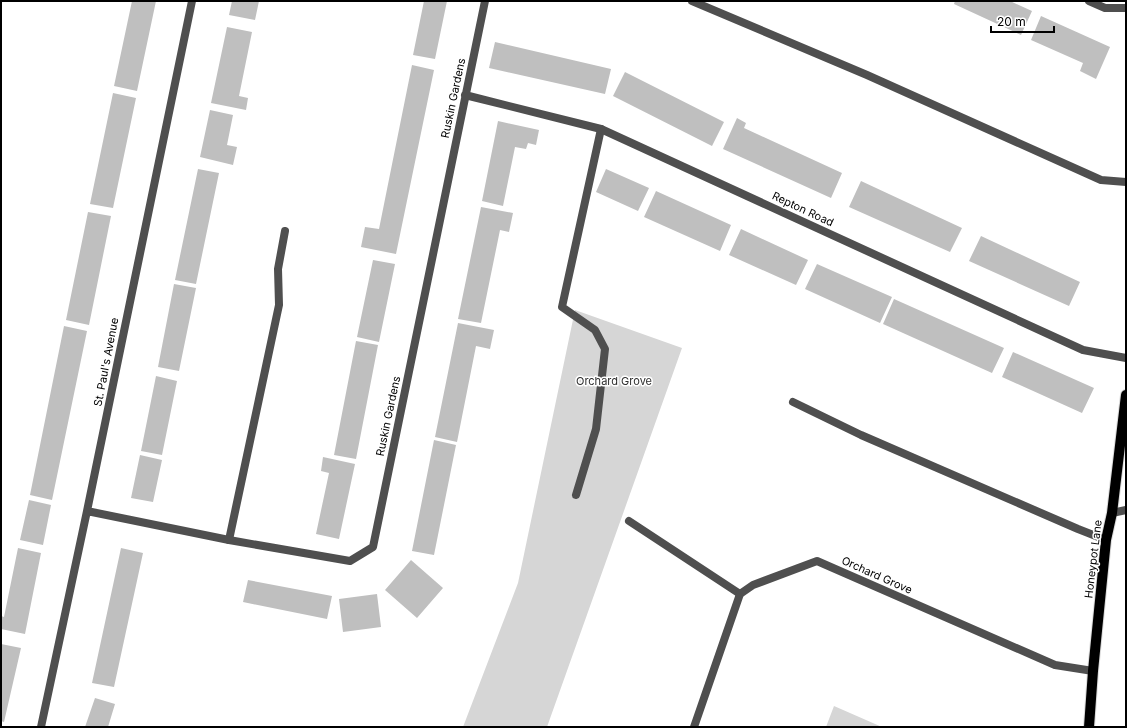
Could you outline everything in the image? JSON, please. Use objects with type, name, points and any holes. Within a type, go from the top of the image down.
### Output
[{"type":"main road","name":"Honeypot Lane","points":[[1089,727],[1106,540],[1112,513],[1126,395]]},
{"type":"street","name":"St. Paul's Avenue","points":[[41,727],[192,1]]},
{"type":"street","name":"Ruskin Gardens","points":[[87,511],[229,540],[350,561],[373,547],[485,1]]},
{"type":"street","points":[[692,1],[867,75],[1101,180],[1126,182]]},
{"type":"street","points":[[1089,1],[1106,8],[1126,8]]},
{"type":"street","name":"Repton Road","points":[[465,95],[601,129],[1083,350],[1126,358]]},
{"type":"street","points":[[576,495],[596,429],[605,349],[595,330],[562,307],[601,129]]},
{"type":"street","points":[[229,540],[278,305],[278,269],[285,231]]},
{"type":"street","points":[[793,402],[861,435],[1070,526],[1106,540]]},
{"type":"street","points":[[1112,513],[1126,510]]},
{"type":"street","points":[[629,521],[740,594],[694,727]]},
{"type":"street","name":"Orchard Grove","points":[[740,594],[753,585],[817,561],[1055,665],[1093,671]]},
{"type":"green space","name":"Orchard Grove","points":[[575,310],[682,348],[547,727],[463,727],[518,583]]},
{"type":"green space","points":[[834,706],[882,727],[826,727]]},
{"type":"building","points":[[132,1],[156,1],[137,91],[114,86]]},
{"type":"building","points":[[232,1],[259,1],[255,20],[229,15]]},
{"type":"building","points":[[424,1],[447,1],[435,59],[413,55]]},
{"type":"building","points":[[955,1],[1010,1],[1032,11],[1021,35],[954,4]]},
{"type":"building","points":[[1041,16],[1110,47],[1096,79],[1080,71],[1083,63],[1031,40]]},
{"type":"building","points":[[227,27],[252,32],[239,96],[248,98],[246,110],[211,103]]},
{"type":"building","points":[[495,42],[611,69],[605,94],[489,68]]},
{"type":"building","points":[[412,65],[434,70],[396,254],[361,247],[365,227],[379,229]]},
{"type":"building","points":[[625,72],[724,122],[712,146],[613,96]]},
{"type":"building","points":[[113,93],[136,98],[113,208],[90,204]]},
{"type":"building","points":[[210,110],[233,115],[227,145],[237,147],[233,165],[200,157]]},
{"type":"building","points":[[737,118],[746,123],[744,128],[842,173],[831,198],[723,149]]},
{"type":"building","points":[[498,121],[539,130],[536,145],[528,143],[526,149],[515,147],[503,206],[482,201]]},
{"type":"building","points":[[198,169],[219,173],[196,284],[175,280]]},
{"type":"building","points":[[606,169],[649,188],[638,211],[596,192]]},
{"type":"building","points":[[861,181],[962,228],[950,252],[849,207]]},
{"type":"building","points":[[656,191],[731,225],[720,251],[644,217]]},
{"type":"building","points":[[481,207],[513,213],[509,232],[500,230],[481,323],[458,319]]},
{"type":"building","points":[[88,212],[111,216],[89,325],[66,320]]},
{"type":"building","points":[[741,229],[808,260],[796,285],[729,255]]},
{"type":"building","points":[[981,236],[1080,282],[1069,306],[969,261]]},
{"type":"building","points":[[373,260],[395,264],[379,342],[357,337]]},
{"type":"building","points":[[817,264],[892,297],[880,323],[805,289]]},
{"type":"building","points":[[174,284],[196,288],[179,371],[158,367]]},
{"type":"building","points":[[894,299],[1004,348],[992,373],[883,324]]},
{"type":"building","points":[[458,323],[494,330],[490,349],[476,346],[457,442],[435,437]]},
{"type":"building","points":[[64,326],[87,331],[52,500],[30,495]]},
{"type":"building","points":[[356,341],[378,345],[356,459],[334,455]]},
{"type":"building","points":[[1013,352],[1094,388],[1082,413],[1002,377]]},
{"type":"building","points":[[156,376],[177,381],[162,455],[141,451]]},
{"type":"building","points":[[434,440],[456,445],[434,555],[412,551]]},
{"type":"building","points":[[140,455],[162,460],[153,502],[131,498]]},
{"type":"building","points":[[323,457],[355,464],[339,539],[316,534],[329,473],[321,471]]},
{"type":"building","points":[[29,500],[51,505],[43,545],[20,540]]},
{"type":"building","points":[[18,548],[41,553],[25,634],[1,629],[1,616],[4,617]]},
{"type":"building","points":[[121,548],[143,553],[114,687],[92,683]]},
{"type":"building","points":[[411,560],[443,588],[417,618],[385,590]]},
{"type":"building","points":[[248,580],[332,596],[327,619],[243,602]]},
{"type":"building","points":[[377,594],[381,627],[343,632],[339,599]]},
{"type":"building","points":[[1,644],[21,648],[4,722],[1,721]]},
{"type":"building","points":[[95,698],[115,704],[108,727],[85,727]]}]
